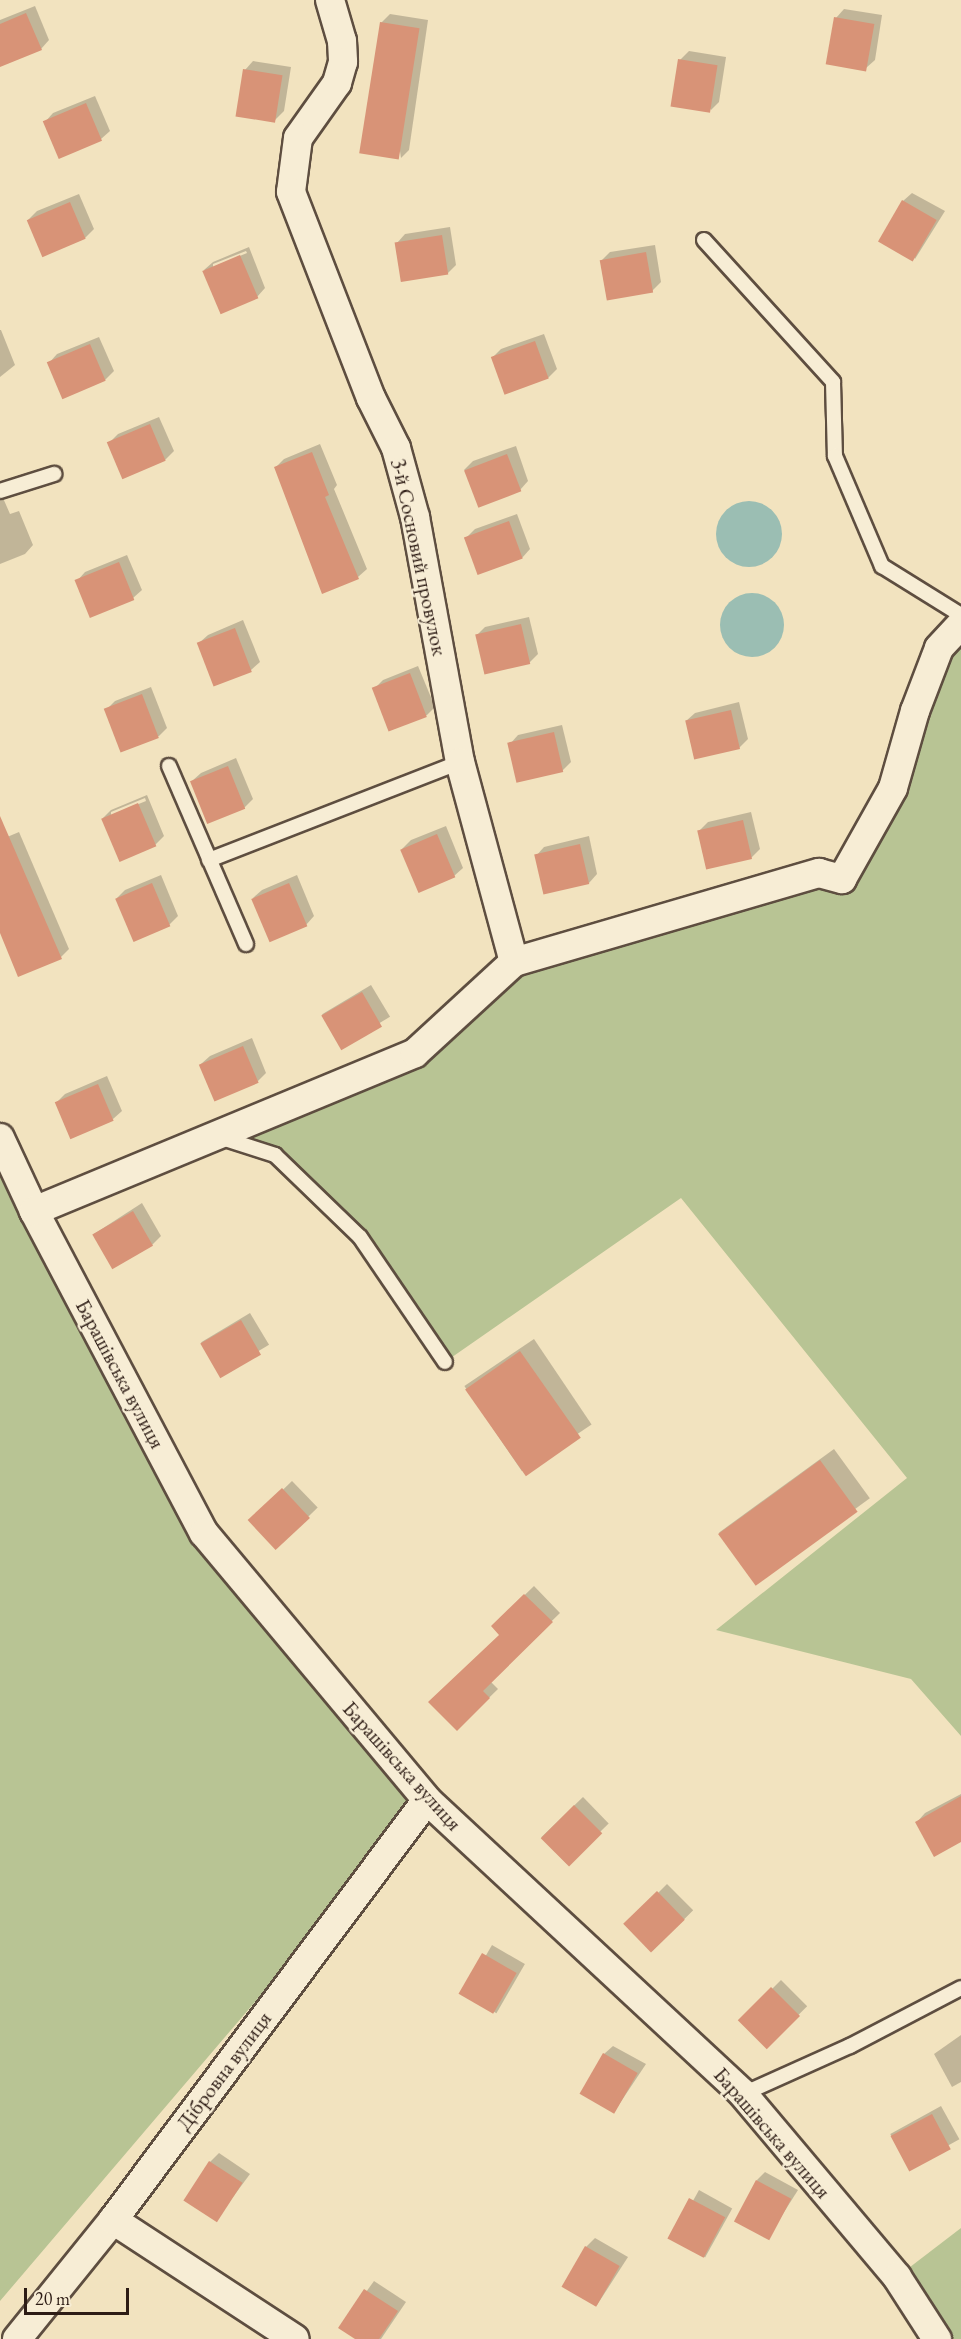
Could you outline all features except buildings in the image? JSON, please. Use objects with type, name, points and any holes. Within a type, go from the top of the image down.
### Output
[{"type":"street","name":"3-й Сосновий провулок","points":[[330,0],[342,41],[343,62],[337,83],[298,138],[291,192],[371,398],[396,448],[415,517],[460,762],[514,962]]},
{"type":"street","points":[[34,1211],[415,1053],[514,962],[819,873],[842,879],[893,788],[915,711],[939,648],[961,624]]},
{"type":"street","name":"Барашівська вулиця","points":[[0,1138],[34,1211],[204,1533],[427,1800],[743,2094],[897,2277],[937,2339]]},
{"type":"street","name":"Дібровна вулиця","points":[[17,2339],[113,2220],[427,1800]]},
{"type":"street","points":[[113,2220],[295,2339]]},
{"type":"lane","points":[[704,240],[833,382],[835,456],[882,566],[961,615]]},
{"type":"lane","points":[[0,491],[54,474]]},
{"type":"lane","points":[[209,860],[460,762]]},
{"type":"lane","points":[[169,766],[246,944]]},
{"type":"lane","points":[[214,1135],[275,1155],[360,1237],[445,1362]]},
{"type":"lane","points":[[743,2094],[850,2046],[961,1988]]},
{"type":"green space","points":[[961,624],[961,1736],[911,1679],[716,1630],[907,1478],[681,1198],[445,1362],[360,1237],[275,1155],[214,1135],[415,1053],[514,962],[819,873],[865,840]]},
{"type":"green space","points":[[0,1139],[204,1533],[427,1800],[0,2301]]},
{"type":"green space","points":[[961,2228],[961,2339],[937,2339],[897,2277]]},
{"type":"water","points":[[749,501],[761,504],[772,511],[779,522],[782,534],[779,546],[772,557],[761,564],[749,567],[737,564],[726,557],[719,546],[716,534],[719,522],[726,511],[737,504]]},
{"type":"water","points":[[746,593],[758,593],[775,602],[782,613],[784,625],[782,637],[775,648],[758,657],[746,657],[734,652],[725,643],[720,631],[720,619],[725,607],[734,598]]}]
